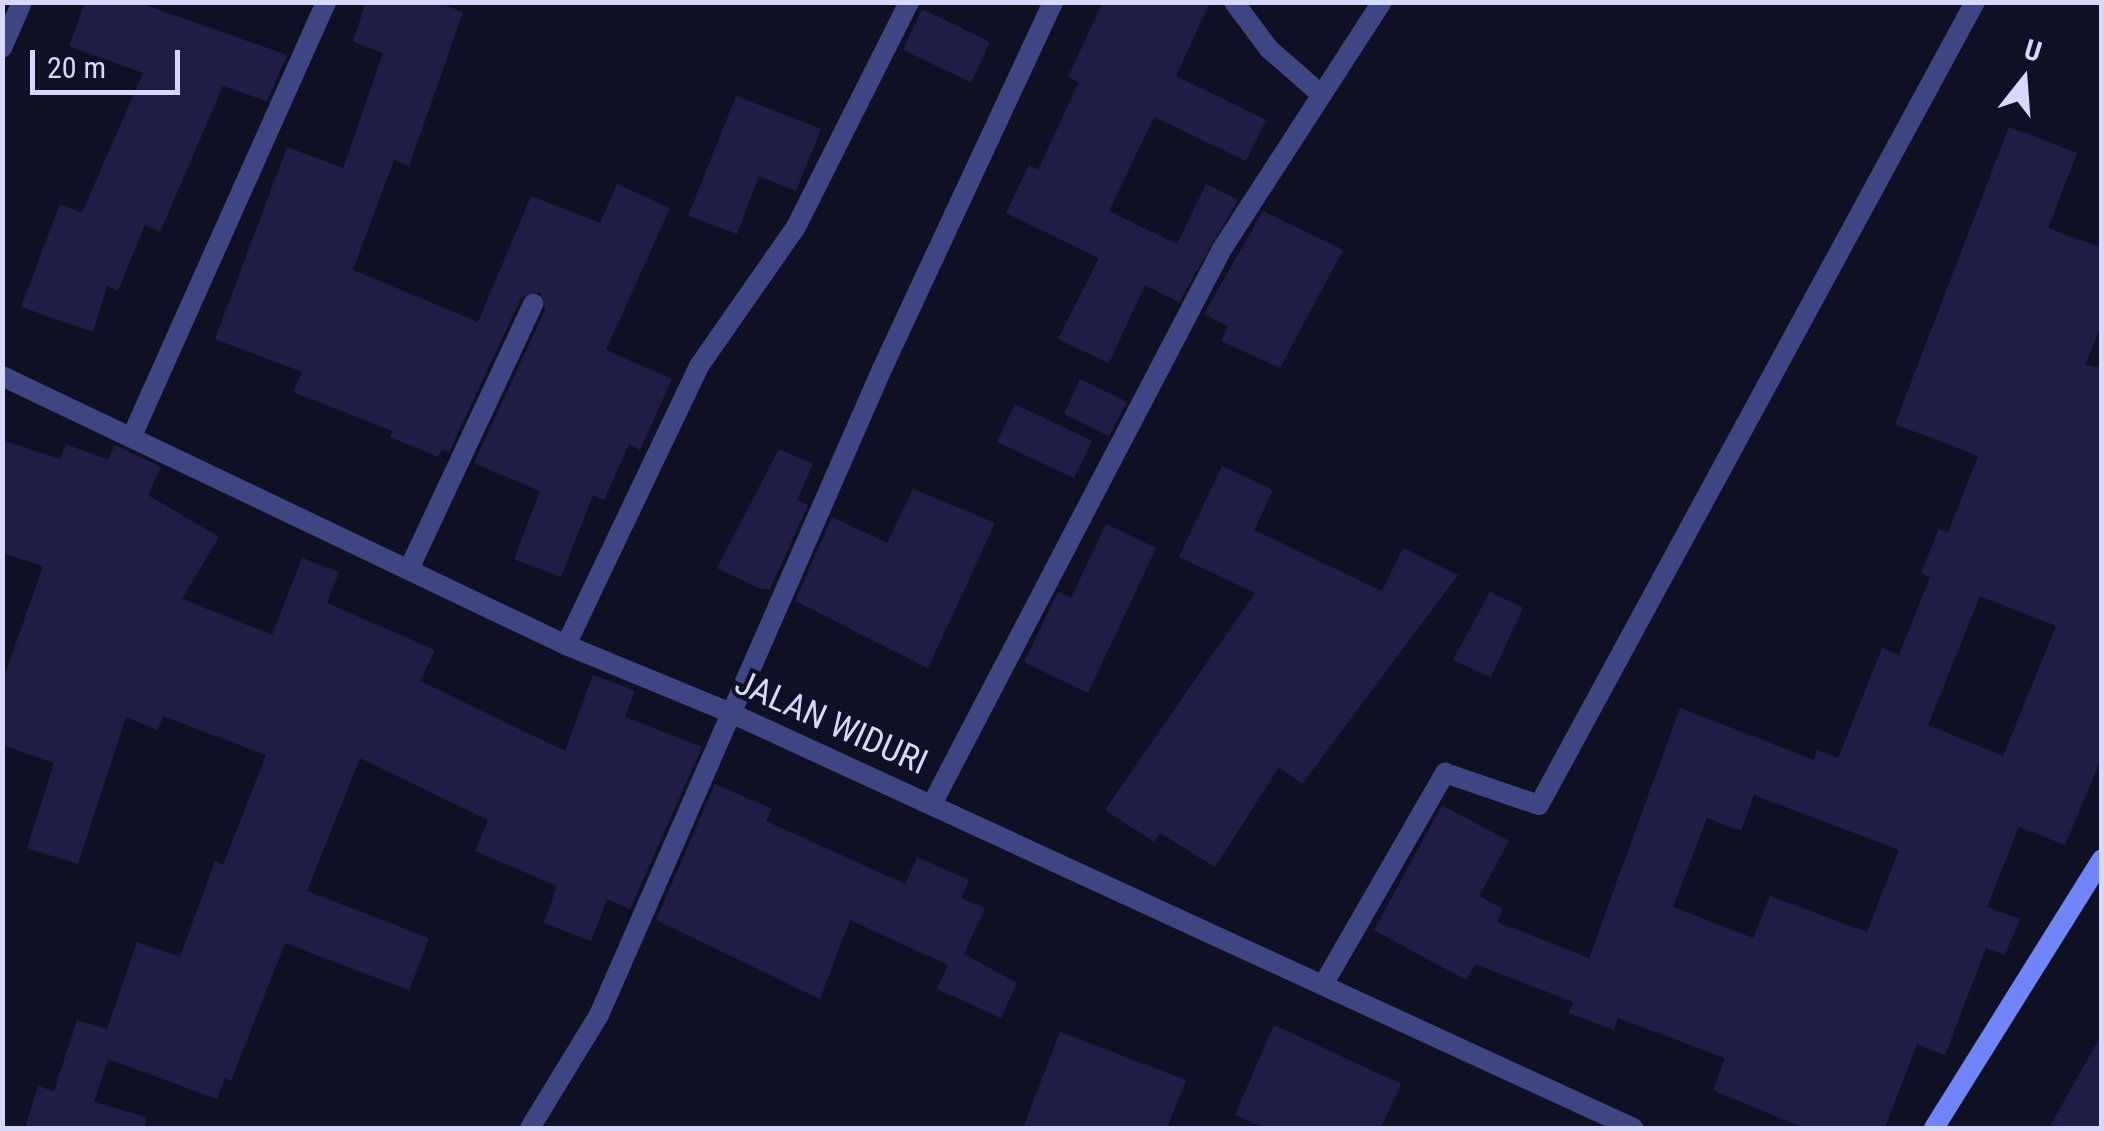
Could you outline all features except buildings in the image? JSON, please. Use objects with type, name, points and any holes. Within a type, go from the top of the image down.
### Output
[{"type":"main road","points":[[1934,1128],[2102,859]]},
{"type":"street","points":[[2,48],[22,2]]},
{"type":"street","points":[[132,436],[326,2]]},
{"type":"street","points":[[566,645],[699,366],[796,227],[908,2]]},
{"type":"street","points":[[530,1128],[599,1016],[882,369],[1053,2]]},
{"type":"street","points":[[1234,2],[1268,49],[1322,95]]},
{"type":"street","points":[[932,804],[1222,249],[1382,2]]},
{"type":"street","points":[[1323,985],[1445,773],[1539,805],[1975,2]]},
{"type":"street","points":[[409,569],[533,304]]},
{"type":"street","name":"JALAN WIDURI","points":[[2,376],[566,645],[734,714],[932,804],[1625,1127]]}]
